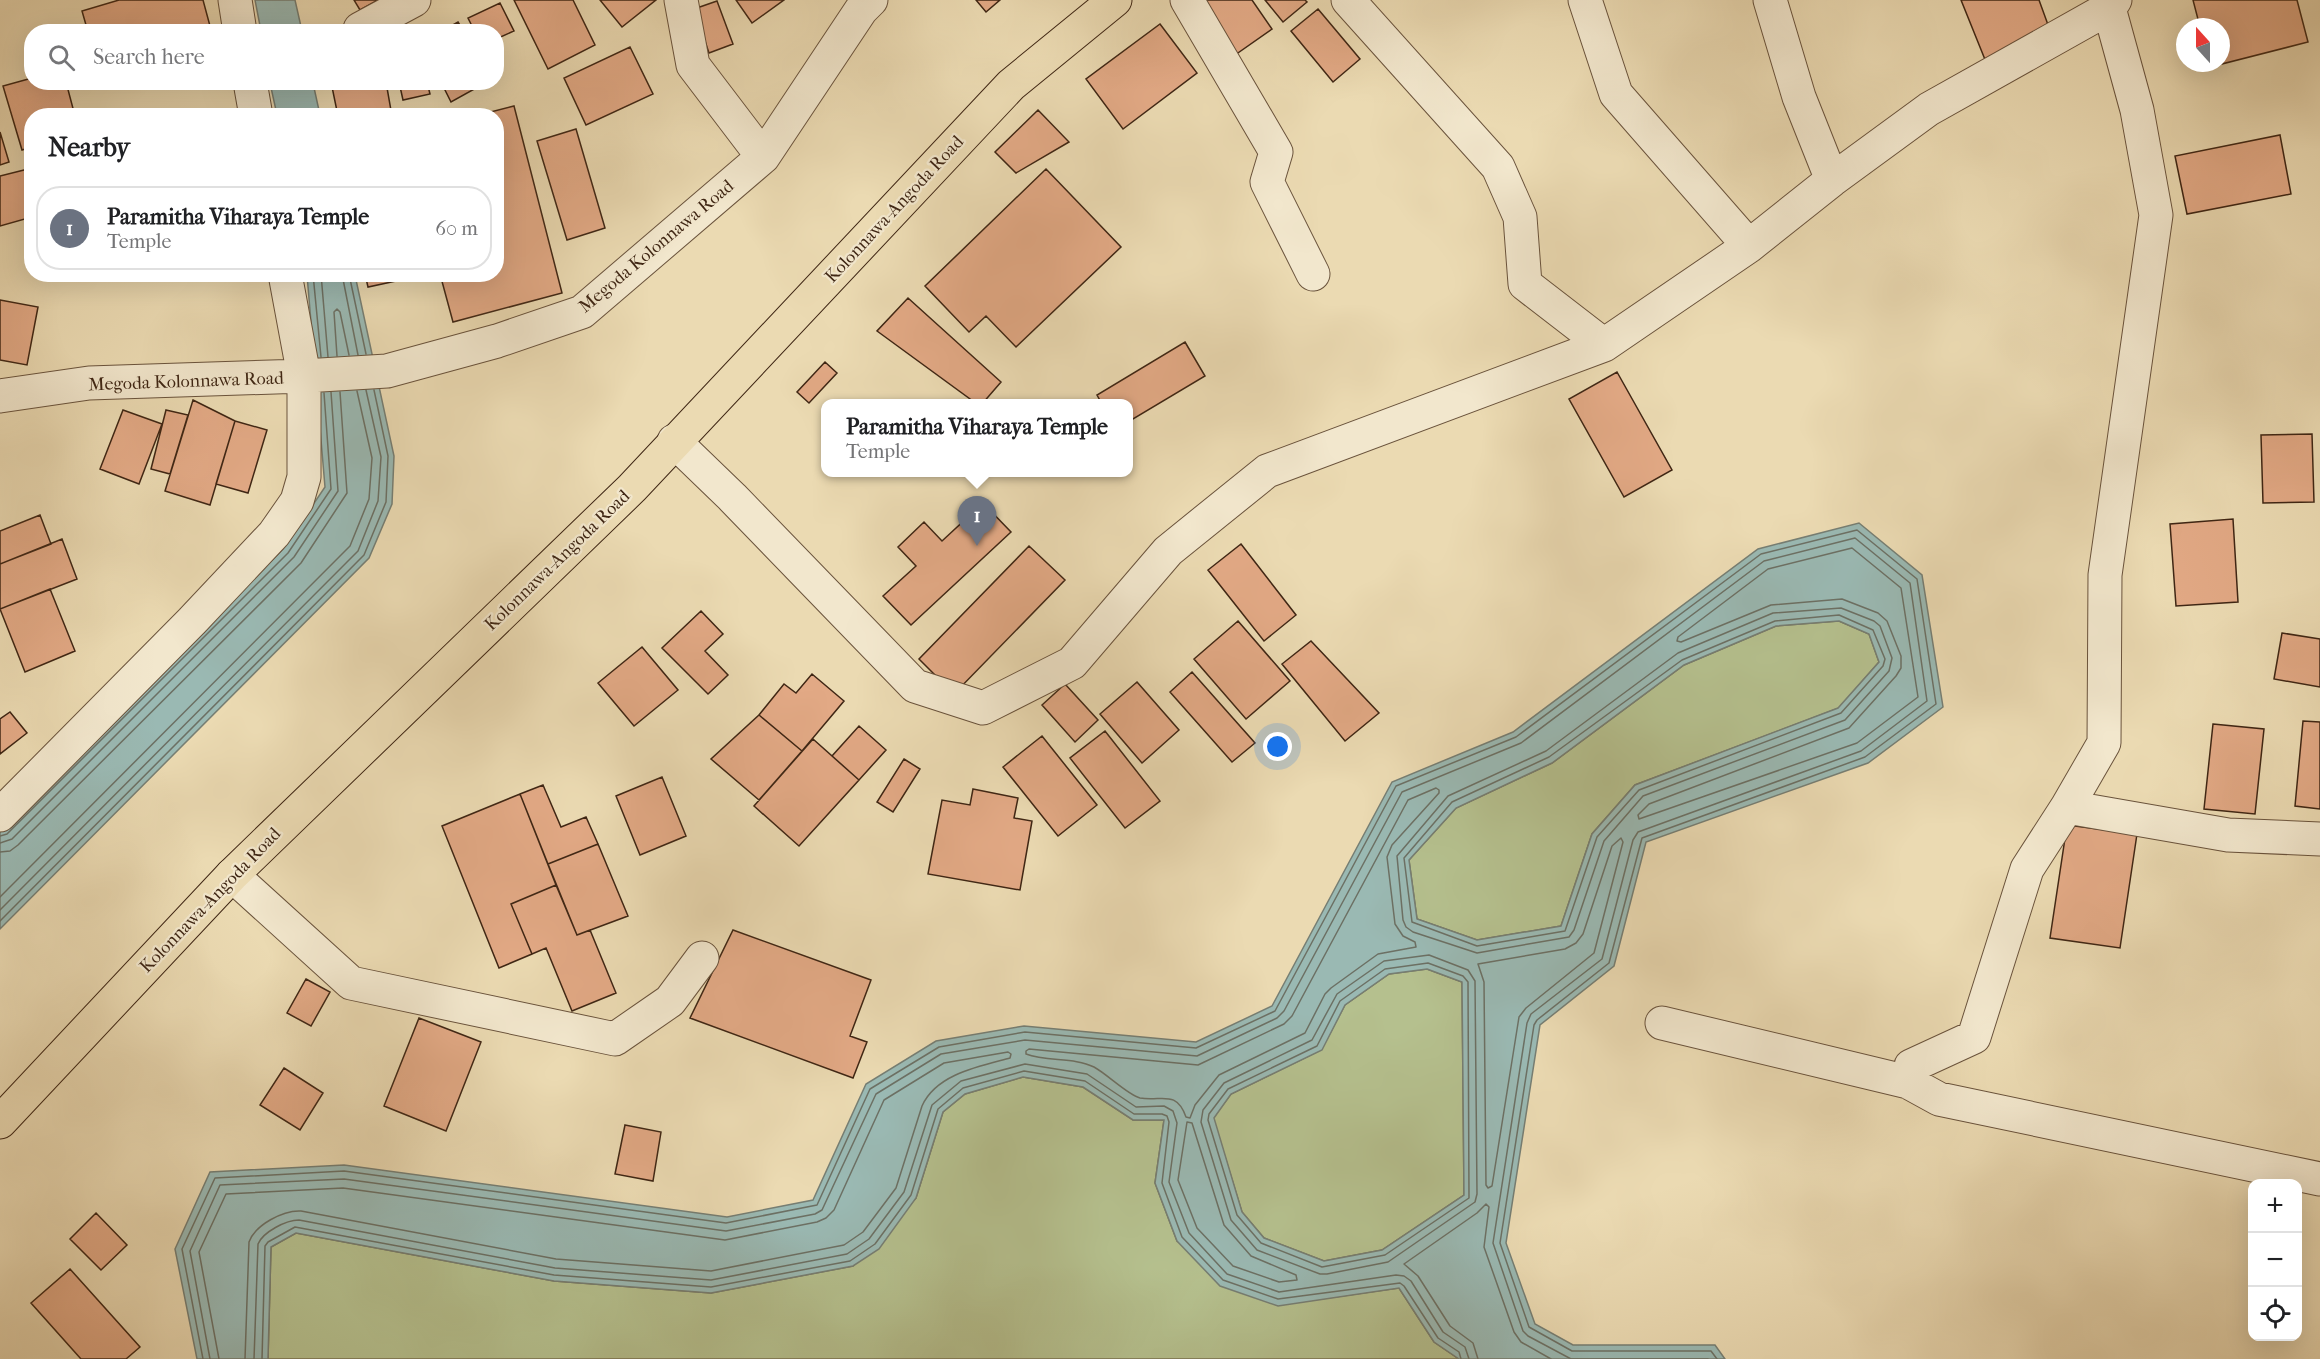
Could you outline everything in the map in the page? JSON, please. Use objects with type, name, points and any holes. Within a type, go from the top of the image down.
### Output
[{"type":"main road","name":"Kolonnawa-Angoda Road","points":[[0,1122],[232,875],[632,488],[1011,85],[1115,0]]},
{"type":"street","points":[[235,0],[239,24]]},
{"type":"street","points":[[369,24],[414,0]]},
{"type":"street","points":[[681,0],[693,65],[764,157]]},
{"type":"street","points":[[1186,0],[1276,152],[1267,182],[1313,274]]},
{"type":"street","points":[[1348,0],[1498,167],[1520,217],[1525,284],[1604,345]]},
{"type":"street","points":[[1585,0],[1616,94],[1749,246]]},
{"type":"street","points":[[1770,0],[1799,97],[1832,180]]},
{"type":"street","name":"Megoda Kolonnawa Road","points":[[0,396],[88,383],[387,371],[497,341],[582,312],[764,157],[862,3]]},
{"type":"street","points":[[674,441],[732,497],[915,686],[983,708],[1072,663],[1168,551],[1267,471],[1604,345],[1749,246],[1832,180],[1929,109],[2112,4],[2137,110],[2156,215],[2105,575],[2104,743],[2027,870],[1974,1037],[1911,1066],[1908,1082]]},
{"type":"street","points":[[251,90],[255,108]]},
{"type":"street","points":[[0,815],[200,613],[274,534],[297,501],[304,477],[304,376],[286,282]]},
{"type":"street","points":[[2067,807],[2228,835],[2320,838]]},
{"type":"street","points":[[232,875],[351,983],[615,1039],[670,1001],[702,958]]},
{"type":"street","points":[[1662,1023],[1908,1082],[1939,1099],[2320,1179]]},
{"type":"green space","points":[[1839,621],[1869,634],[1879,662],[1839,708],[1635,785],[1592,834],[1561,926],[1477,940],[1417,919],[1409,860],[1456,808],[1552,763],[1684,665],[1776,626]]},
{"type":"green space","points":[[1427,969],[1462,982],[1464,1195],[1382,1250],[1324,1261],[1264,1238],[1242,1212],[1213,1118],[1231,1094],[1321,1050],[1345,1005],[1389,974]]},
{"type":"green space","points":[[1023,1077],[1083,1087],[1133,1120],[1164,1120],[1155,1183],[1177,1241],[1278,1305],[1399,1288],[1434,1342],[1459,1359],[268,1359],[271,1247],[296,1233],[554,1281],[711,1293],[853,1266],[916,1198],[943,1112],[965,1094]]},
{"type":"water","points":[[255,0],[295,0],[300,24],[260,24]]},
{"type":"water","points":[[272,90],[315,90],[318,108],[275,108]]},
{"type":"water","points":[[308,282],[357,282],[394,456],[392,504],[369,558],[0,929],[0,832],[283,549],[325,487]]},
{"type":"water","points":[[1859,523],[1922,575],[1943,707],[1868,763],[1646,842],[1614,966],[1540,1025],[1506,1243],[1535,1324],[1573,1345],[1715,1345],[1725,1359],[1459,1359],[1434,1342],[1399,1288],[1278,1306],[1220,1286],[1177,1241],[1155,1183],[1164,1120],[1133,1120],[1083,1087],[1023,1077],[965,1094],[943,1112],[916,1198],[879,1249],[853,1266],[711,1293],[554,1281],[296,1233],[271,1247],[268,1359],[197,1359],[175,1249],[210,1172],[344,1165],[727,1217],[813,1200],[866,1084],[936,1041],[1024,1026],[1196,1042],[1272,1006],[1392,782],[1513,732],[1758,549]],"holes":[[[1839,621],[1869,634],[1879,662],[1838,708],[1635,785],[1592,834],[1561,926],[1477,940],[1417,919],[1409,860],[1456,808],[1552,763],[1684,665],[1776,626]],[[1427,969],[1462,982],[1464,1195],[1382,1250],[1324,1261],[1264,1238],[1242,1212],[1214,1118],[1231,1094],[1322,1050],[1345,1005],[1389,974]]]},
{"type":"building","points":[[119,0],[203,0],[209,24],[86,24],[82,11]]},
{"type":"building","points":[[354,0],[378,0],[360,10]]},
{"type":"building","points":[[514,0],[573,0],[595,45],[548,69]]},
{"type":"building","points":[[600,0],[656,0],[622,27]]},
{"type":"building","points":[[736,0],[784,0],[752,23]]},
{"type":"building","points":[[976,0],[1000,0],[986,12]]},
{"type":"building","points":[[1201,0],[1252,0],[1272,29],[1235,55]]},
{"type":"building","points":[[1265,0],[1305,0],[1307,2],[1283,22]]},
{"type":"building","points":[[1961,0],[2039,0],[2051,33],[1986,62]]},
{"type":"building","points":[[2193,0],[2297,0],[2308,42],[2230,62],[2230,18],[2198,18]]},
{"type":"building","points":[[717,1],[733,44],[709,53],[694,9]]},
{"type":"building","points":[[500,3],[514,31],[504,35],[504,24],[471,24],[468,18]]},
{"type":"building","points":[[1318,9],[1360,59],[1333,82],[1291,31]]},
{"type":"building","points":[[1160,24],[1197,73],[1123,129],[1086,79]]},
{"type":"building","points":[[630,47],[653,94],[586,125],[564,78]]},
{"type":"building","points":[[24,80],[24,90],[68,90],[73,108],[24,108],[24,149],[22,150],[3,86]]},
{"type":"building","points":[[333,90],[387,90],[391,108],[336,108]]},
{"type":"building","points":[[401,90],[429,90],[430,94],[403,100]]},
{"type":"building","points":[[445,90],[473,90],[451,102]]},
{"type":"building","points":[[514,106],[562,293],[453,322],[442,282],[504,282],[504,109]]},
{"type":"building","points":[[1038,110],[1069,142],[1016,173],[995,152]]},
{"type":"building","points":[[576,129],[605,228],[567,240],[537,141]]},
{"type":"building","points":[[0,132],[9,162],[0,165]]},
{"type":"building","points":[[2280,135],[2291,194],[2187,214],[2175,156]]},
{"type":"building","points":[[1046,169],[1121,247],[1016,347],[986,316],[969,332],[925,286]]},
{"type":"building","points":[[24,170],[24,219],[0,226],[0,176]]},
{"type":"building","points":[[367,282],[392,282],[368,287]]},
{"type":"building","points":[[908,298],[1001,382],[986,399],[970,399],[877,331]]},
{"type":"building","points":[[0,300],[38,307],[27,365],[0,360]]},
{"type":"building","points":[[1185,342],[1205,376],[1133,419],[1133,399],[1099,399],[1097,395]]},
{"type":"building","points":[[825,362],[837,373],[809,403],[797,392]]},
{"type":"building","points":[[1617,372],[1672,470],[1624,497],[1569,399]]},
{"type":"building","points":[[193,400],[235,421],[210,505],[165,491]]},
{"type":"building","points":[[123,410],[162,424],[139,484],[100,469]]},
{"type":"building","points":[[166,410],[188,415],[170,474],[151,469]]},
{"type":"building","points":[[235,421],[267,430],[248,493],[216,484]]},
{"type":"building","points":[[2312,434],[2314,502],[2263,503],[2261,435]]},
{"type":"building","points":[[983,503],[1011,532],[911,625],[883,596],[916,566],[898,547],[924,522],[942,541]]},
{"type":"building","points":[[40,515],[51,544],[0,564],[0,531]]},
{"type":"building","points":[[2233,519],[2238,602],[2176,606],[2170,524]]},
{"type":"building","points":[[62,539],[77,579],[0,609],[0,564]]},
{"type":"building","points":[[1241,544],[1296,615],[1264,641],[1208,570]]},
{"type":"building","points":[[1029,546],[1065,580],[954,694],[919,659]]},
{"type":"building","points":[[50,589],[75,651],[25,672],[0,609]]},
{"type":"building","points":[[701,611],[723,634],[705,651],[728,675],[708,694],[662,648]]},
{"type":"building","points":[[1238,621],[1290,681],[1246,719],[1194,659]]},
{"type":"building","points":[[2282,633],[2320,639],[2320,687],[2274,679]]},
{"type":"building","points":[[1311,641],[1379,713],[1345,741],[1282,664]]},
{"type":"building","points":[[642,647],[678,690],[634,726],[598,683]]},
{"type":"building","points":[[1192,672],[1255,743],[1232,762],[1170,692]]},
{"type":"building","points":[[812,674],[844,701],[802,751],[759,715],[784,684],[796,693]]},
{"type":"building","points":[[1137,682],[1179,730],[1142,763],[1100,714]]},
{"type":"building","points":[[1065,684],[1098,720],[1075,742],[1042,705]]},
{"type":"building","points":[[10,712],[27,733],[0,754],[0,719]]},
{"type":"building","points":[[759,715],[802,751],[759,800],[711,759]]},
{"type":"building","points":[[2303,721],[2320,722],[2320,809],[2295,806]]},
{"type":"building","points":[[2213,724],[2264,729],[2255,814],[2204,809]]},
{"type":"building","points":[[859,726],[886,750],[859,780],[832,756]]},
{"type":"building","points":[[1105,731],[1160,801],[1125,828],[1070,758]]},
{"type":"building","points":[[1042,736],[1097,805],[1058,836],[1003,767]]},
{"type":"building","points":[[813,739],[859,780],[799,846],[754,806]]},
{"type":"building","points":[[904,759],[920,769],[893,812],[877,802]]},
{"type":"building","points":[[662,777],[686,836],[640,855],[616,796]]},
{"type":"building","points":[[543,785],[561,827],[586,817],[598,844],[548,864],[520,794]]},
{"type":"building","points":[[973,789],[1018,798],[1014,818],[1032,821],[1020,890],[928,874],[942,800],[970,805]]},
{"type":"building","points":[[520,794],[556,885],[511,904],[532,954],[499,968],[442,826]]},
{"type":"building","points":[[2067,825],[2137,834],[2120,948],[2050,938]]},
{"type":"building","points":[[598,844],[628,916],[577,935],[548,864]]},
{"type":"building","points":[[556,885],[577,935],[590,930],[616,993],[572,1011],[546,948],[532,954],[511,904]]},
{"type":"building","points":[[733,930],[871,980],[850,1036],[867,1042],[853,1078],[690,1018]]},
{"type":"building","points":[[306,979],[330,992],[311,1026],[287,1013]]},
{"type":"building","points":[[419,1018],[481,1042],[446,1131],[384,1106]]},
{"type":"building","points":[[284,1068],[323,1093],[300,1130],[260,1105]]},
{"type":"building","points":[[625,1125],[661,1132],[653,1181],[615,1174]]},
{"type":"building","points":[[96,1213],[127,1245],[101,1270],[70,1239]]},
{"type":"building","points":[[70,1269],[140,1347],[126,1359],[81,1359],[31,1303]]},
{"type":"place","name":"Paramitha Viharaya Temple","points":[[977,546]]}]
